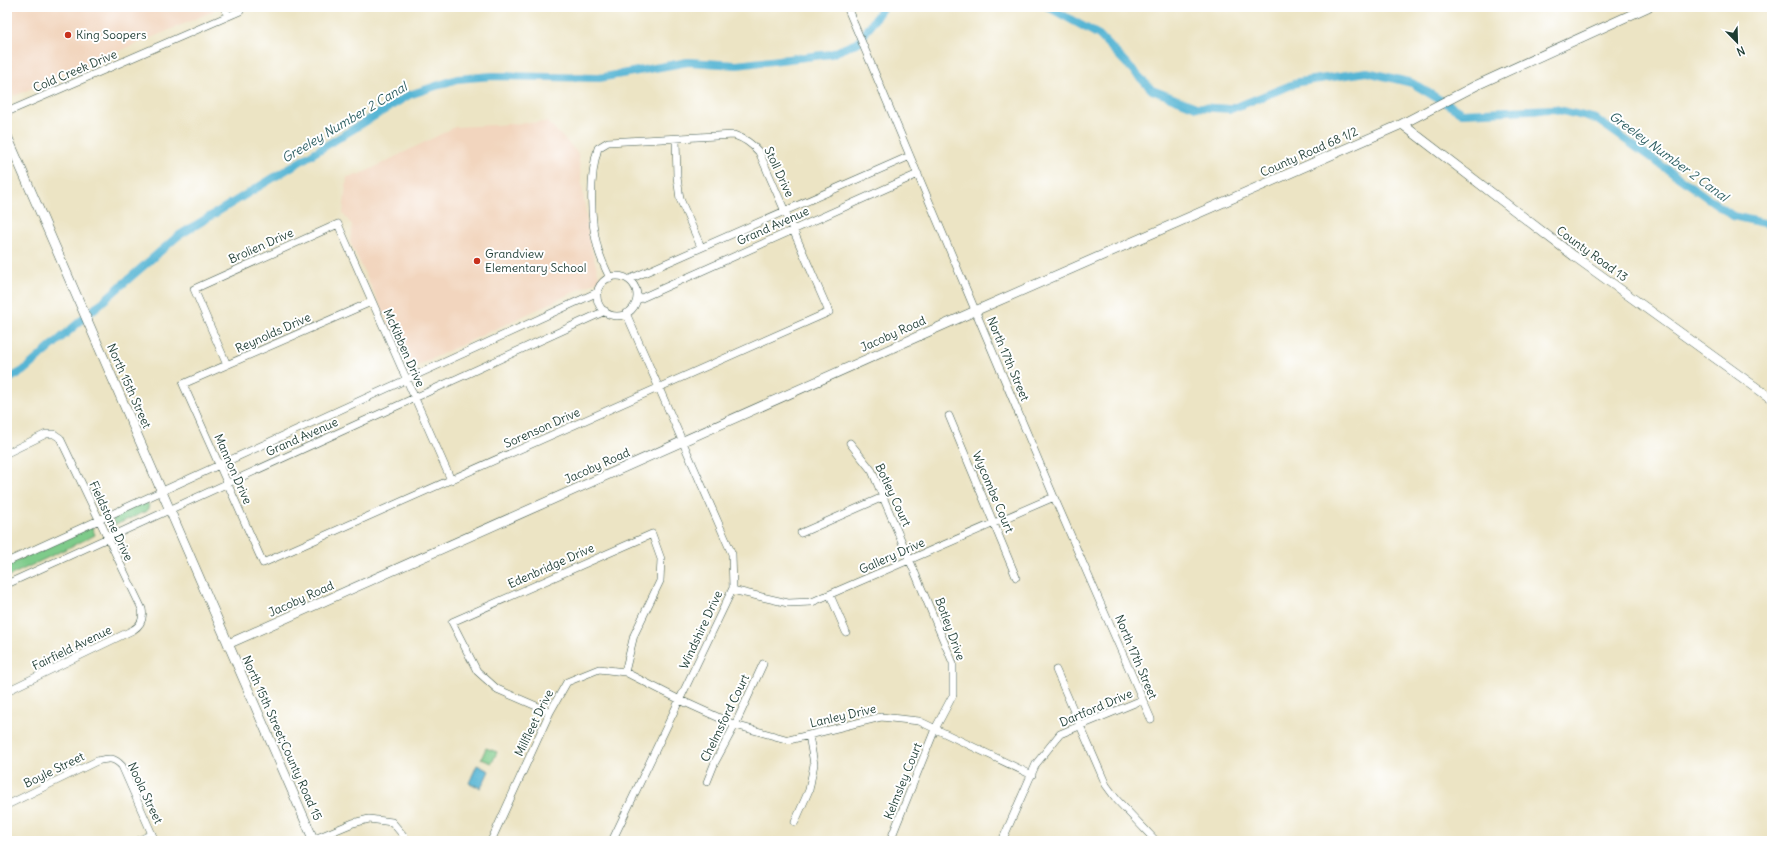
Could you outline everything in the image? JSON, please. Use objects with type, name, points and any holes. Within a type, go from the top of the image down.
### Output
[{"type":"street","points":[[224,7],[228,16]]},
{"type":"street","name":"North 17th Street","points":[[847,7],[1054,497],[1151,719]]},
{"type":"street","name":"County Road 68 1/2","points":[[975,311],[1402,124],[1454,96],[1648,7]]},
{"type":"street","name":"Cold Creek Drive","points":[[7,112],[240,11]]},
{"type":"street","name":"County Road 13","points":[[1402,124],[1574,256],[1772,399]]},
{"type":"street","name":"Stoll Drive","points":[[610,278],[600,257],[594,228],[592,197],[595,157],[598,148],[608,142],[734,135],[748,141],[759,152],[829,312]]},
{"type":"street","name":"North 15th Street","points":[[7,136],[228,644]]},
{"type":"street","points":[[676,139],[677,178],[680,199],[701,247]]},
{"type":"street","name":"Grand Avenue","points":[[630,280],[701,247],[910,156]]},
{"type":"street","name":"Grand Avenue","points":[[637,300],[918,174]]},
{"type":"street","name":"Brolien Drive","points":[[227,365],[194,289],[338,224]]},
{"type":"street","name":"McKibben Drive","points":[[338,224],[371,302],[451,480]]},
{"type":"street","points":[[619,276],[630,280],[635,286],[637,300],[634,306],[626,313],[617,315],[605,311],[598,301],[598,292],[602,283],[610,278],[619,276]]},
{"type":"street","name":"Grand Avenue","points":[[7,562],[598,292]]},
{"type":"street","name":"Reynolds Drive","points":[[183,384],[371,302]]},
{"type":"street","name":"Grand Avenue","points":[[7,584],[605,311]]},
{"type":"street","name":"Jacoby Road","points":[[228,644],[975,311]]},
{"type":"street","name":"Sorenson Drive","points":[[263,563],[829,312]]},
{"type":"street","name":"Windshire Drive","points":[[612,841],[732,590],[732,554],[626,313]]},
{"type":"street","name":"Mannon Drive","points":[[183,384],[263,563]]},
{"type":"street","name":"Wycombe Court","points":[[949,416],[1016,577]]},
{"type":"street","name":"Fieldstone Drive","points":[[7,453],[46,434],[54,434],[60,438],[142,609],[142,620]]},
{"type":"street","name":"Botley Court","points":[[850,443],[872,471],[911,560]]},
{"type":"street","points":[[801,533],[883,497]]},
{"type":"street","name":"Gallery Drive","points":[[732,590],[788,602],[812,602],[1054,497]]},
{"type":"street","name":"Edenbridge Drive","points":[[550,712],[497,689],[477,671],[452,622],[652,534],[661,558],[660,581],[634,635],[625,672]]},
{"type":"street","name":"Botley Drive","points":[[911,560],[953,663],[953,695],[935,729]]},
{"type":"street","points":[[830,595],[846,632]]},
{"type":"street","name":"Fairfield Avenue","points":[[7,691],[133,630],[138,627],[142,620]]},
{"type":"street","name":"North 15th Street;County Road 15","points":[[228,644],[312,840]]},
{"type":"street","name":"Chelmsford Court","points":[[707,782],[715,762],[735,725],[763,664]]},
{"type":"street","name":"Millfleet Drive","points":[[491,841],[550,712],[567,682],[599,669],[625,672],[680,700]]},
{"type":"street","points":[[1056,670],[1106,785],[1117,800],[1156,841]]},
{"type":"street","name":"Lanley Drive","points":[[680,700],[735,725],[789,740],[881,717],[919,721],[1032,775]]},
{"type":"street","name":"Dartford Drive","points":[[1002,841],[1036,764],[1060,734],[1142,700]]},
{"type":"street","name":"Kelmsley Court","points":[[890,841],[935,729]]},
{"type":"street","points":[[795,822],[809,790],[814,764],[809,735]]},
{"type":"street","name":"Boyle Street","points":[[7,805],[97,762],[111,758]]},
{"type":"street","name":"Noola Street","points":[[111,758],[116,760],[122,766],[153,838]]},
{"type":"street","points":[[312,840],[353,823],[369,819],[392,822],[408,841]]},
{"type":"street","points":[[138,841],[153,838]]},
{"type":"shaded area","points":[[7,7],[212,7],[214,11],[14,96],[7,80]]},
{"type":"shaded area","name":"Grandview Elementary School","points":[[548,122],[578,153],[589,240],[600,280],[410,369],[350,242],[352,225],[343,214],[347,177],[361,174],[455,127]]},
{"type":"green space","points":[[145,501],[149,505],[147,511],[115,525],[111,516]]},
{"type":"green space","points":[[91,525],[95,535],[7,577],[7,565]]},
{"type":"green space","points":[[486,748],[497,752],[492,763],[481,759]]},
{"type":"water","points":[[477,765],[489,771],[481,788],[469,783]]},
{"type":"waterway","name":"Greeley Number 2 Canal","points":[[7,380],[23,371],[178,236],[409,95],[457,79],[492,76],[599,78],[688,62],[737,65],[831,54],[859,42],[883,7]]},
{"type":"waterway","name":"Greeley Number 2 Canal","points":[[1048,7],[1099,35],[1152,90],[1196,107],[1231,109],[1299,82],[1367,72],[1412,83],[1462,113],[1554,109],[1596,119],[1733,216],[1772,225]]},
{"type":"place","name":"King Soopers","points":[[68,35]]},
{"type":"place","name":"Grandview Elementary School","points":[[477,261]]}]
